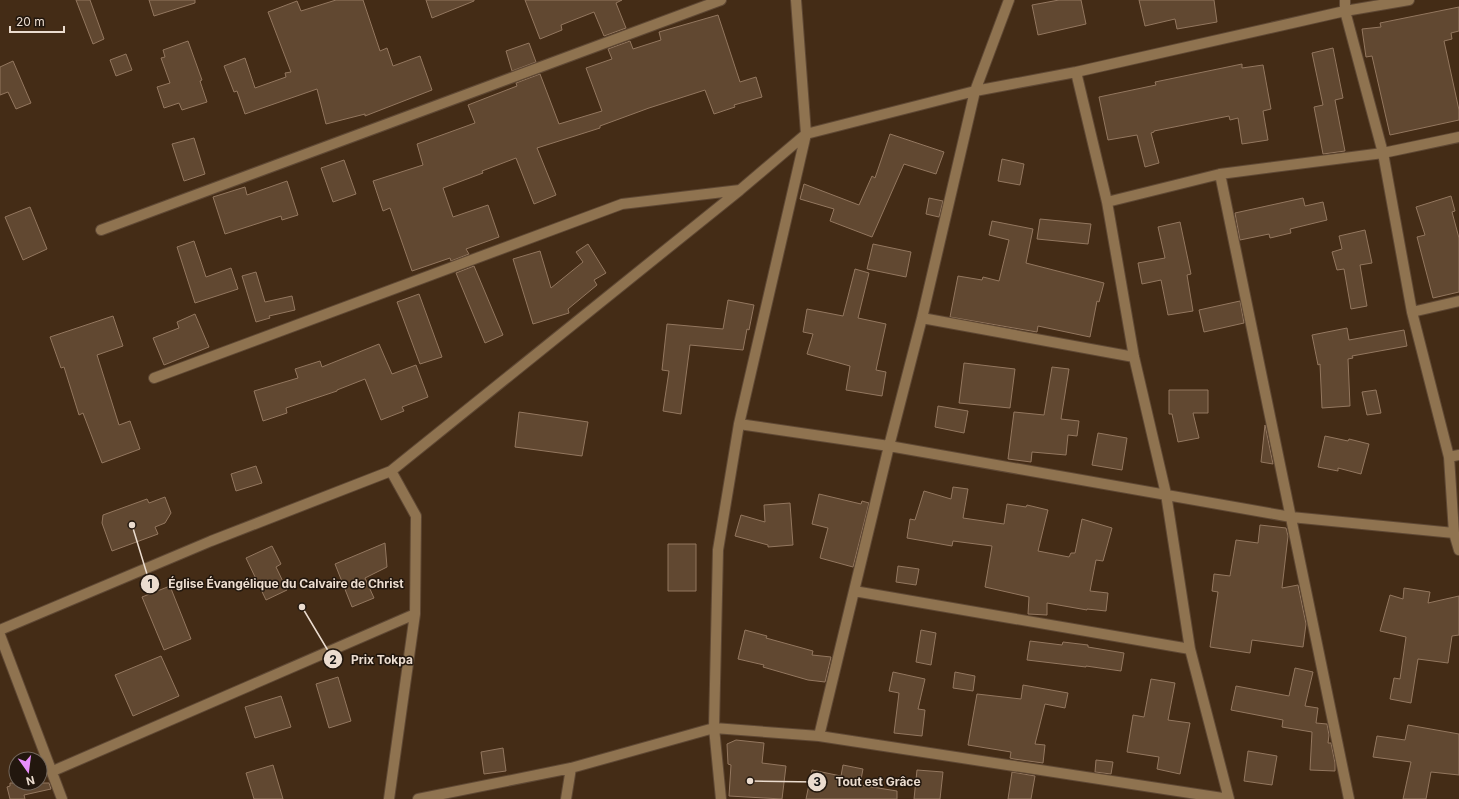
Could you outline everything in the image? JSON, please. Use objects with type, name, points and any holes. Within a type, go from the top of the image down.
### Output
[{"type":"street","points":[[101,230],[721,0]]},
{"type":"street","points":[[721,799],[714,728],[718,550],[739,424],[806,134],[796,0]]},
{"type":"street","points":[[819,736],[889,446],[922,318],[975,90],[1009,0]]},
{"type":"street","points":[[1345,0],[1345,11],[1383,153],[1412,312],[1449,457],[1454,533],[1459,550]]},
{"type":"street","points":[[0,630],[211,541],[391,471],[740,190],[806,134],[975,90],[1076,72],[1345,11],[1409,0]]},
{"type":"street","points":[[418,799],[571,768],[714,728],[819,736],[1229,799],[1190,649],[1166,494],[1134,358],[1107,202],[1076,72]]},
{"type":"street","points":[[1107,202],[1220,174],[1383,153],[1459,137]]},
{"type":"street","points":[[1220,174],[1349,799]]},
{"type":"street","points":[[154,378],[622,204],[740,190]]},
{"type":"street","points":[[1412,312],[1459,301]]},
{"type":"street","points":[[922,318],[1134,358]]},
{"type":"street","points":[[739,424],[889,446],[1291,517],[1454,533]]},
{"type":"street","points":[[1449,457],[1459,455]]},
{"type":"street","points":[[390,799],[415,614],[416,516],[391,471]]},
{"type":"street","points":[[854,591],[1190,649]]},
{"type":"street","points":[[53,771],[415,614]]},
{"type":"street","points":[[0,635],[53,771],[62,799]]},
{"type":"street","points":[[566,799],[571,768]]},
{"type":"building","points":[[76,0],[90,0],[104,39],[93,44]]},
{"type":"building","points":[[149,0],[195,0],[195,3],[154,16]]},
{"type":"building","points":[[336,0],[363,0],[380,51],[387,48],[393,66],[420,56],[432,90],[365,116],[365,114],[326,124],[317,89],[245,114],[237,91],[234,92],[224,66],[245,58],[255,88],[286,77],[285,73],[291,72],[268,12],[297,1],[301,11]]},
{"type":"building","points":[[426,0],[474,0],[474,1],[432,18]]},
{"type":"building","points":[[525,0],[622,0],[616,3],[626,28],[604,36],[594,12],[561,25],[562,30],[540,39]]},
{"type":"building","points":[[1059,0],[1081,0],[1086,24],[1038,35],[1032,5]]},
{"type":"building","points":[[1139,0],[1214,0],[1217,22],[1177,29],[1175,19],[1145,26]]},
{"type":"building","points":[[1459,7],[1459,31],[1451,33],[1452,39],[1444,41],[1459,110],[1459,120],[1390,135],[1372,56],[1366,57],[1362,29],[1381,27],[1380,23]]},
{"type":"building","points":[[718,15],[740,82],[756,77],[762,97],[734,105],[735,107],[714,114],[705,90],[649,108],[600,126],[600,128],[537,148],[556,195],[534,204],[516,158],[482,171],[483,173],[443,188],[453,217],[488,205],[499,237],[466,249],[469,254],[451,261],[450,258],[412,271],[390,208],[383,211],[373,181],[423,165],[417,144],[475,123],[468,105],[517,86],[516,83],[540,74],[559,124],[602,111],[586,68],[612,59],[608,49],[630,41],[633,49],[661,40],[659,32]]},
{"type":"building","points":[[188,41],[202,80],[200,81],[207,102],[182,110],[179,103],[164,108],[157,87],[170,83],[161,58],[165,57],[163,50]]},
{"type":"building","points":[[529,43],[536,62],[512,71],[506,51]]},
{"type":"building","points":[[1333,48],[1343,98],[1335,100],[1345,151],[1323,154],[1314,107],[1323,105],[1312,53]]},
{"type":"building","points":[[126,54],[132,70],[116,76],[110,60]]},
{"type":"building","points":[[13,61],[31,103],[16,109],[8,92],[0,95],[0,67]]},
{"type":"building","points":[[1242,64],[1242,68],[1263,65],[1271,109],[1263,111],[1268,140],[1242,144],[1238,118],[1230,120],[1229,116],[1154,131],[1151,133],[1159,163],[1145,167],[1137,135],[1108,140],[1099,97],[1156,85],[1155,82]]},
{"type":"building","points":[[890,134],[944,152],[936,174],[904,164],[872,237],[830,221],[834,209],[800,199],[804,184],[859,205],[872,176],[875,178]]},
{"type":"building","points":[[194,138],[205,174],[184,181],[172,144]]},
{"type":"building","points":[[1002,159],[1024,164],[1020,185],[998,181]]},
{"type":"building","points":[[344,160],[356,194],[333,202],[321,168]]},
{"type":"building","points":[[287,181],[298,215],[282,220],[281,216],[225,234],[213,197],[245,187],[247,195]]},
{"type":"building","points":[[1451,196],[1455,211],[1452,212],[1459,238],[1459,292],[1433,298],[1417,237],[1425,235],[1416,207]]},
{"type":"building","points":[[929,198],[943,201],[939,217],[926,214]]},
{"type":"building","points":[[1303,198],[1305,206],[1323,202],[1327,220],[1290,229],[1291,233],[1270,238],[1269,234],[1240,240],[1235,213]]},
{"type":"building","points":[[30,207],[47,249],[23,260],[5,217]]},
{"type":"building","points":[[1040,219],[1091,224],[1088,244],[1037,239]]},
{"type":"building","points":[[992,221],[1033,229],[1026,263],[1104,283],[1099,302],[1097,301],[1090,337],[1038,326],[1037,332],[950,317],[958,276],[982,280],[983,277],[999,281],[1009,240],[989,235]]},
{"type":"building","points":[[1180,222],[1191,274],[1187,275],[1193,311],[1168,315],[1161,280],[1142,284],[1138,263],[1165,258],[1158,227]]},
{"type":"building","points":[[1365,230],[1372,263],[1360,265],[1367,306],[1351,309],[1344,269],[1337,270],[1332,252],[1342,249],[1339,236]]},
{"type":"building","points":[[194,241],[206,277],[231,268],[238,289],[195,303],[177,247]]},
{"type":"building","points":[[588,244],[606,273],[594,280],[597,285],[568,309],[569,313],[533,324],[513,259],[540,251],[551,288],[583,262],[576,252]]},
{"type":"building","points":[[873,244],[911,252],[906,277],[867,269]]},
{"type":"building","points":[[474,266],[503,335],[485,343],[456,273]]},
{"type":"building","points":[[855,269],[869,273],[858,318],[886,324],[876,370],[886,372],[882,396],[846,390],[850,366],[807,354],[813,334],[803,332],[807,309],[843,316]]},
{"type":"building","points":[[256,272],[265,302],[292,296],[295,310],[269,316],[270,318],[256,322],[242,276]]},
{"type":"building","points":[[419,294],[442,357],[420,364],[397,302]]},
{"type":"building","points":[[728,300],[754,305],[743,350],[690,345],[681,414],[663,411],[669,371],[662,370],[667,324],[723,329]]},
{"type":"building","points":[[1240,301],[1244,323],[1204,332],[1199,310]]},
{"type":"building","points":[[195,314],[209,347],[164,365],[153,338],[179,328],[177,322]]},
{"type":"building","points":[[113,316],[123,346],[97,355],[119,425],[130,421],[140,449],[102,463],[83,413],[79,415],[64,367],[61,368],[50,337]]},
{"type":"building","points":[[1347,328],[1349,340],[1404,330],[1407,346],[1352,356],[1353,358],[1348,359],[1350,406],[1322,408],[1320,364],[1318,365],[1312,335]]},
{"type":"building","points":[[379,344],[392,374],[416,365],[428,397],[402,407],[404,411],[381,420],[365,379],[337,391],[286,408],[287,413],[263,421],[254,391],[298,378],[295,369],[320,361],[322,367]]},
{"type":"building","points":[[964,363],[1015,369],[1010,408],[959,403]]},
{"type":"building","points":[[1052,367],[1069,369],[1061,419],[1079,421],[1077,436],[1068,435],[1066,455],[1032,452],[1031,462],[1008,459],[1014,412],[1044,415]]},
{"type":"building","points":[[1169,390],[1208,390],[1208,413],[1193,413],[1199,438],[1178,442],[1172,414],[1169,414]]},
{"type":"building","points":[[1376,390],[1381,413],[1367,415],[1362,392]]},
{"type":"building","points":[[938,406],[968,411],[964,433],[935,427]]},
{"type":"building","points":[[519,412],[588,422],[582,456],[515,447]]},
{"type":"building","points":[[1265,425],[1273,464],[1261,462]]},
{"type":"building","points":[[1098,433],[1127,438],[1122,470],[1092,465]]},
{"type":"building","points":[[1325,436],[1348,441],[1349,439],[1369,444],[1361,474],[1338,468],[1338,471],[1318,467]]},
{"type":"building","points":[[256,466],[262,483],[236,491],[231,474]]},
{"type":"building","points":[[953,487],[968,489],[963,518],[1004,524],[1007,504],[1026,507],[1027,505],[1048,510],[1038,551],[1069,557],[1071,553],[1075,553],[1082,519],[1112,528],[1103,561],[1096,560],[1090,591],[1108,593],[1106,611],[1087,610],[1047,603],[1047,615],[1028,614],[1029,597],[985,587],[992,546],[953,541],[952,546],[907,538],[910,519],[915,520],[924,491],[951,499]]},
{"type":"building","points":[[819,494],[861,504],[862,501],[869,503],[853,567],[820,558],[828,528],[812,524]]},
{"type":"building","points":[[165,497],[171,513],[165,523],[155,527],[158,534],[112,551],[102,523],[103,515],[147,499],[149,503]]},
{"type":"building","points":[[790,503],[793,545],[768,547],[768,545],[735,536],[741,515],[765,522],[764,505]]},
{"type":"building","points":[[1260,525],[1286,528],[1288,536],[1282,588],[1298,585],[1306,624],[1303,647],[1252,640],[1250,653],[1210,647],[1218,592],[1212,591],[1214,574],[1230,576],[1236,540],[1258,543]]},
{"type":"building","points":[[385,543],[387,567],[365,578],[374,598],[352,607],[335,564]]},
{"type":"building","points":[[668,544],[696,544],[696,591],[668,591]]},
{"type":"building","points":[[272,546],[281,564],[276,567],[287,590],[266,600],[246,558]]},
{"type":"building","points":[[898,566],[919,569],[916,585],[896,582]]},
{"type":"building","points":[[170,586],[191,639],[164,650],[142,597]]},
{"type":"building","points":[[1404,588],[1430,592],[1428,603],[1459,596],[1459,635],[1452,636],[1448,663],[1418,659],[1411,703],[1390,699],[1394,678],[1400,679],[1406,637],[1380,631],[1390,595],[1403,599]]},
{"type":"building","points":[[745,630],[767,636],[766,638],[813,651],[812,655],[831,657],[825,682],[808,680],[763,667],[764,665],[738,659]]},
{"type":"building","points":[[921,630],[936,633],[931,665],[916,662]]},
{"type":"building","points":[[1030,641],[1062,645],[1063,642],[1088,645],[1088,647],[1124,653],[1121,671],[1027,660]]},
{"type":"building","points":[[161,656],[179,696],[133,716],[115,675]]},
{"type":"building","points":[[1295,668],[1313,672],[1305,706],[1318,708],[1316,723],[1327,724],[1329,735],[1328,743],[1331,743],[1335,771],[1310,770],[1312,732],[1282,727],[1283,720],[1231,710],[1236,686],[1289,696]]},
{"type":"building","points":[[893,672],[925,679],[918,709],[925,710],[922,736],[894,733],[899,693],[889,691]]},
{"type":"building","points":[[955,672],[975,676],[973,691],[953,688]]},
{"type":"building","points":[[338,677],[351,721],[329,728],[316,684]]},
{"type":"building","points":[[1151,679],[1175,683],[1168,720],[1190,723],[1180,774],[1157,769],[1159,757],[1127,752],[1133,715],[1144,717]]},
{"type":"building","points":[[1023,685],[1068,693],[1065,708],[1045,704],[1035,744],[1045,745],[1043,763],[1010,758],[1011,752],[968,745],[977,694],[1021,699]]},
{"type":"building","points":[[281,696],[291,727],[255,738],[245,707]]},
{"type":"building","points":[[1408,725],[1459,734],[1459,775],[1431,772],[1426,799],[1403,799],[1411,762],[1373,757],[1377,736],[1405,740]]},
{"type":"building","points":[[736,740],[764,743],[762,763],[786,766],[782,799],[729,796],[731,765],[728,764],[727,744]]},
{"type":"building","points":[[503,748],[506,771],[484,774],[481,752]]},
{"type":"building","points":[[1248,751],[1277,756],[1272,785],[1244,781]]},
{"type":"building","points":[[1096,760],[1113,762],[1111,774],[1095,772]]},
{"type":"building","points":[[273,765],[283,799],[254,799],[246,773]]},
{"type":"building","points":[[843,765],[863,769],[860,785],[897,791],[897,799],[806,799],[812,770],[841,776]]},
{"type":"building","points":[[917,770],[943,772],[940,799],[914,799]]},
{"type":"building","points":[[1012,772],[1035,776],[1031,799],[1008,799]]},
{"type":"building","points":[[48,783],[49,783],[51,789],[48,790]]},
{"type":"building","points":[[8,791],[42,791],[24,795],[25,799],[10,799]]},
{"type":"place","name":"Église Évangélique du Calvaire de Christ","points":[[132,525]]},
{"type":"place","name":"Prix Tokpa","points":[[302,607]]},
{"type":"place","name":"Tout est Grâce","points":[[750,781]]}]
